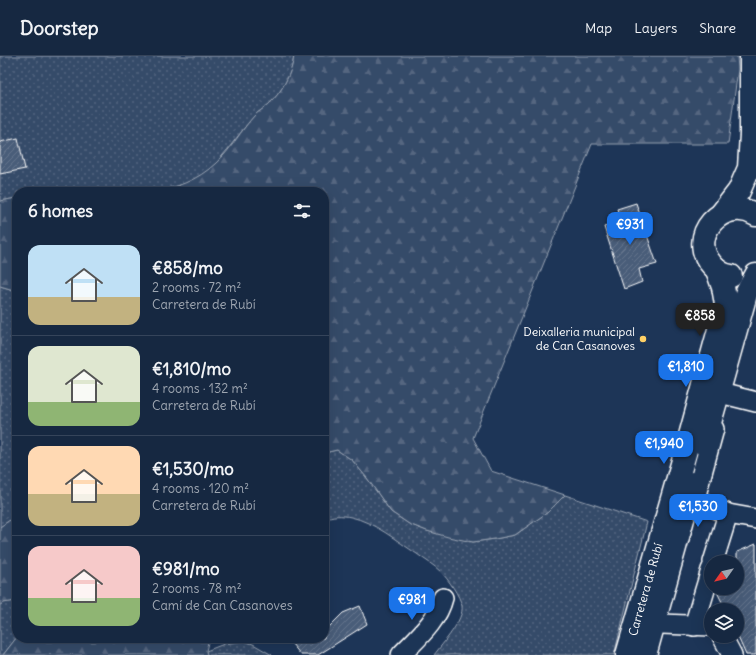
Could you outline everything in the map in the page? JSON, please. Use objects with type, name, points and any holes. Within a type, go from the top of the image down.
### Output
[{"type":"main road","points":[[722,213],[739,191],[749,168],[751,56]]},
{"type":"main road","points":[[722,213],[733,210],[744,210],[756,215]]},
{"type":"main road","name":"Carretera de Rubí","points":[[627,655],[690,438],[726,304],[724,287],[717,270],[709,262],[705,252],[704,240],[707,229],[713,220],[722,213]]},
{"type":"main road","points":[[717,270],[727,276],[738,278],[749,276],[756,272]]},
{"type":"main road","name":"Carretera de Rubí","points":[[645,655],[746,294],[756,275]]},
{"type":"street","points":[[653,655],[724,394],[734,354],[732,345]]},
{"type":"street","points":[[724,394],[756,402]]},
{"type":"street","points":[[695,499],[728,514],[756,519]]},
{"type":"street","points":[[715,555],[728,514]]},
{"type":"street","points":[[662,624],[703,626],[707,595]]},
{"type":"street","points":[[401,655],[431,623],[439,612],[443,598]]},
{"type":"street","points":[[726,643],[732,655]]},
{"type":"green space","points":[[0,56],[294,56],[289,75],[274,99],[255,115],[218,161],[211,168],[196,178],[175,187],[12,187],[12,199],[0,201]]},
{"type":"green space","points":[[294,56],[737,56],[738,69],[728,144],[592,144],[473,438],[491,471],[565,495],[548,512],[515,535],[473,542],[448,537],[409,524],[391,512],[367,478],[352,460],[337,450],[329,452],[329,187],[174,187],[194,179],[209,169],[221,158],[255,115],[278,94],[289,75]]},
{"type":"green space","points":[[12,199],[12,290],[0,286],[0,201]]},
{"type":"green space","points":[[0,286],[12,290],[12,519],[0,527]]},
{"type":"green space","points":[[337,450],[352,460],[367,478],[391,512],[409,524],[427,531],[473,542],[515,535],[548,512],[565,495],[647,522],[614,655],[434,655],[460,618],[462,606],[459,597],[438,569],[377,527],[360,519],[347,516],[329,517],[329,452]]},
{"type":"green space","points":[[12,519],[12,602],[0,605],[0,527]]},
{"type":"green space","points":[[12,601],[12,643],[3,655],[0,655],[0,605]]},
{"type":"green space","points":[[12,643],[208,643],[206,651],[207,655],[3,655]]},
{"type":"green space","points":[[250,643],[272,655],[207,655],[206,651],[224,644]]},
{"type":"building","points":[[18,138],[25,169],[0,174],[0,142]]},
{"type":"building","points":[[636,203],[657,264],[639,269],[642,282],[624,289],[604,227],[621,221],[617,209]]},
{"type":"building","points":[[756,544],[756,655],[746,655],[741,643],[744,643],[744,603],[722,603],[718,595],[744,595],[744,555],[737,555],[737,552]]},
{"type":"building","points":[[360,606],[367,624],[318,655],[301,655],[291,643],[329,643],[329,627],[343,613]]},
{"type":"place","name":"Deixalleria municipal de Can Casanoves","points":[[643,339]]}]
